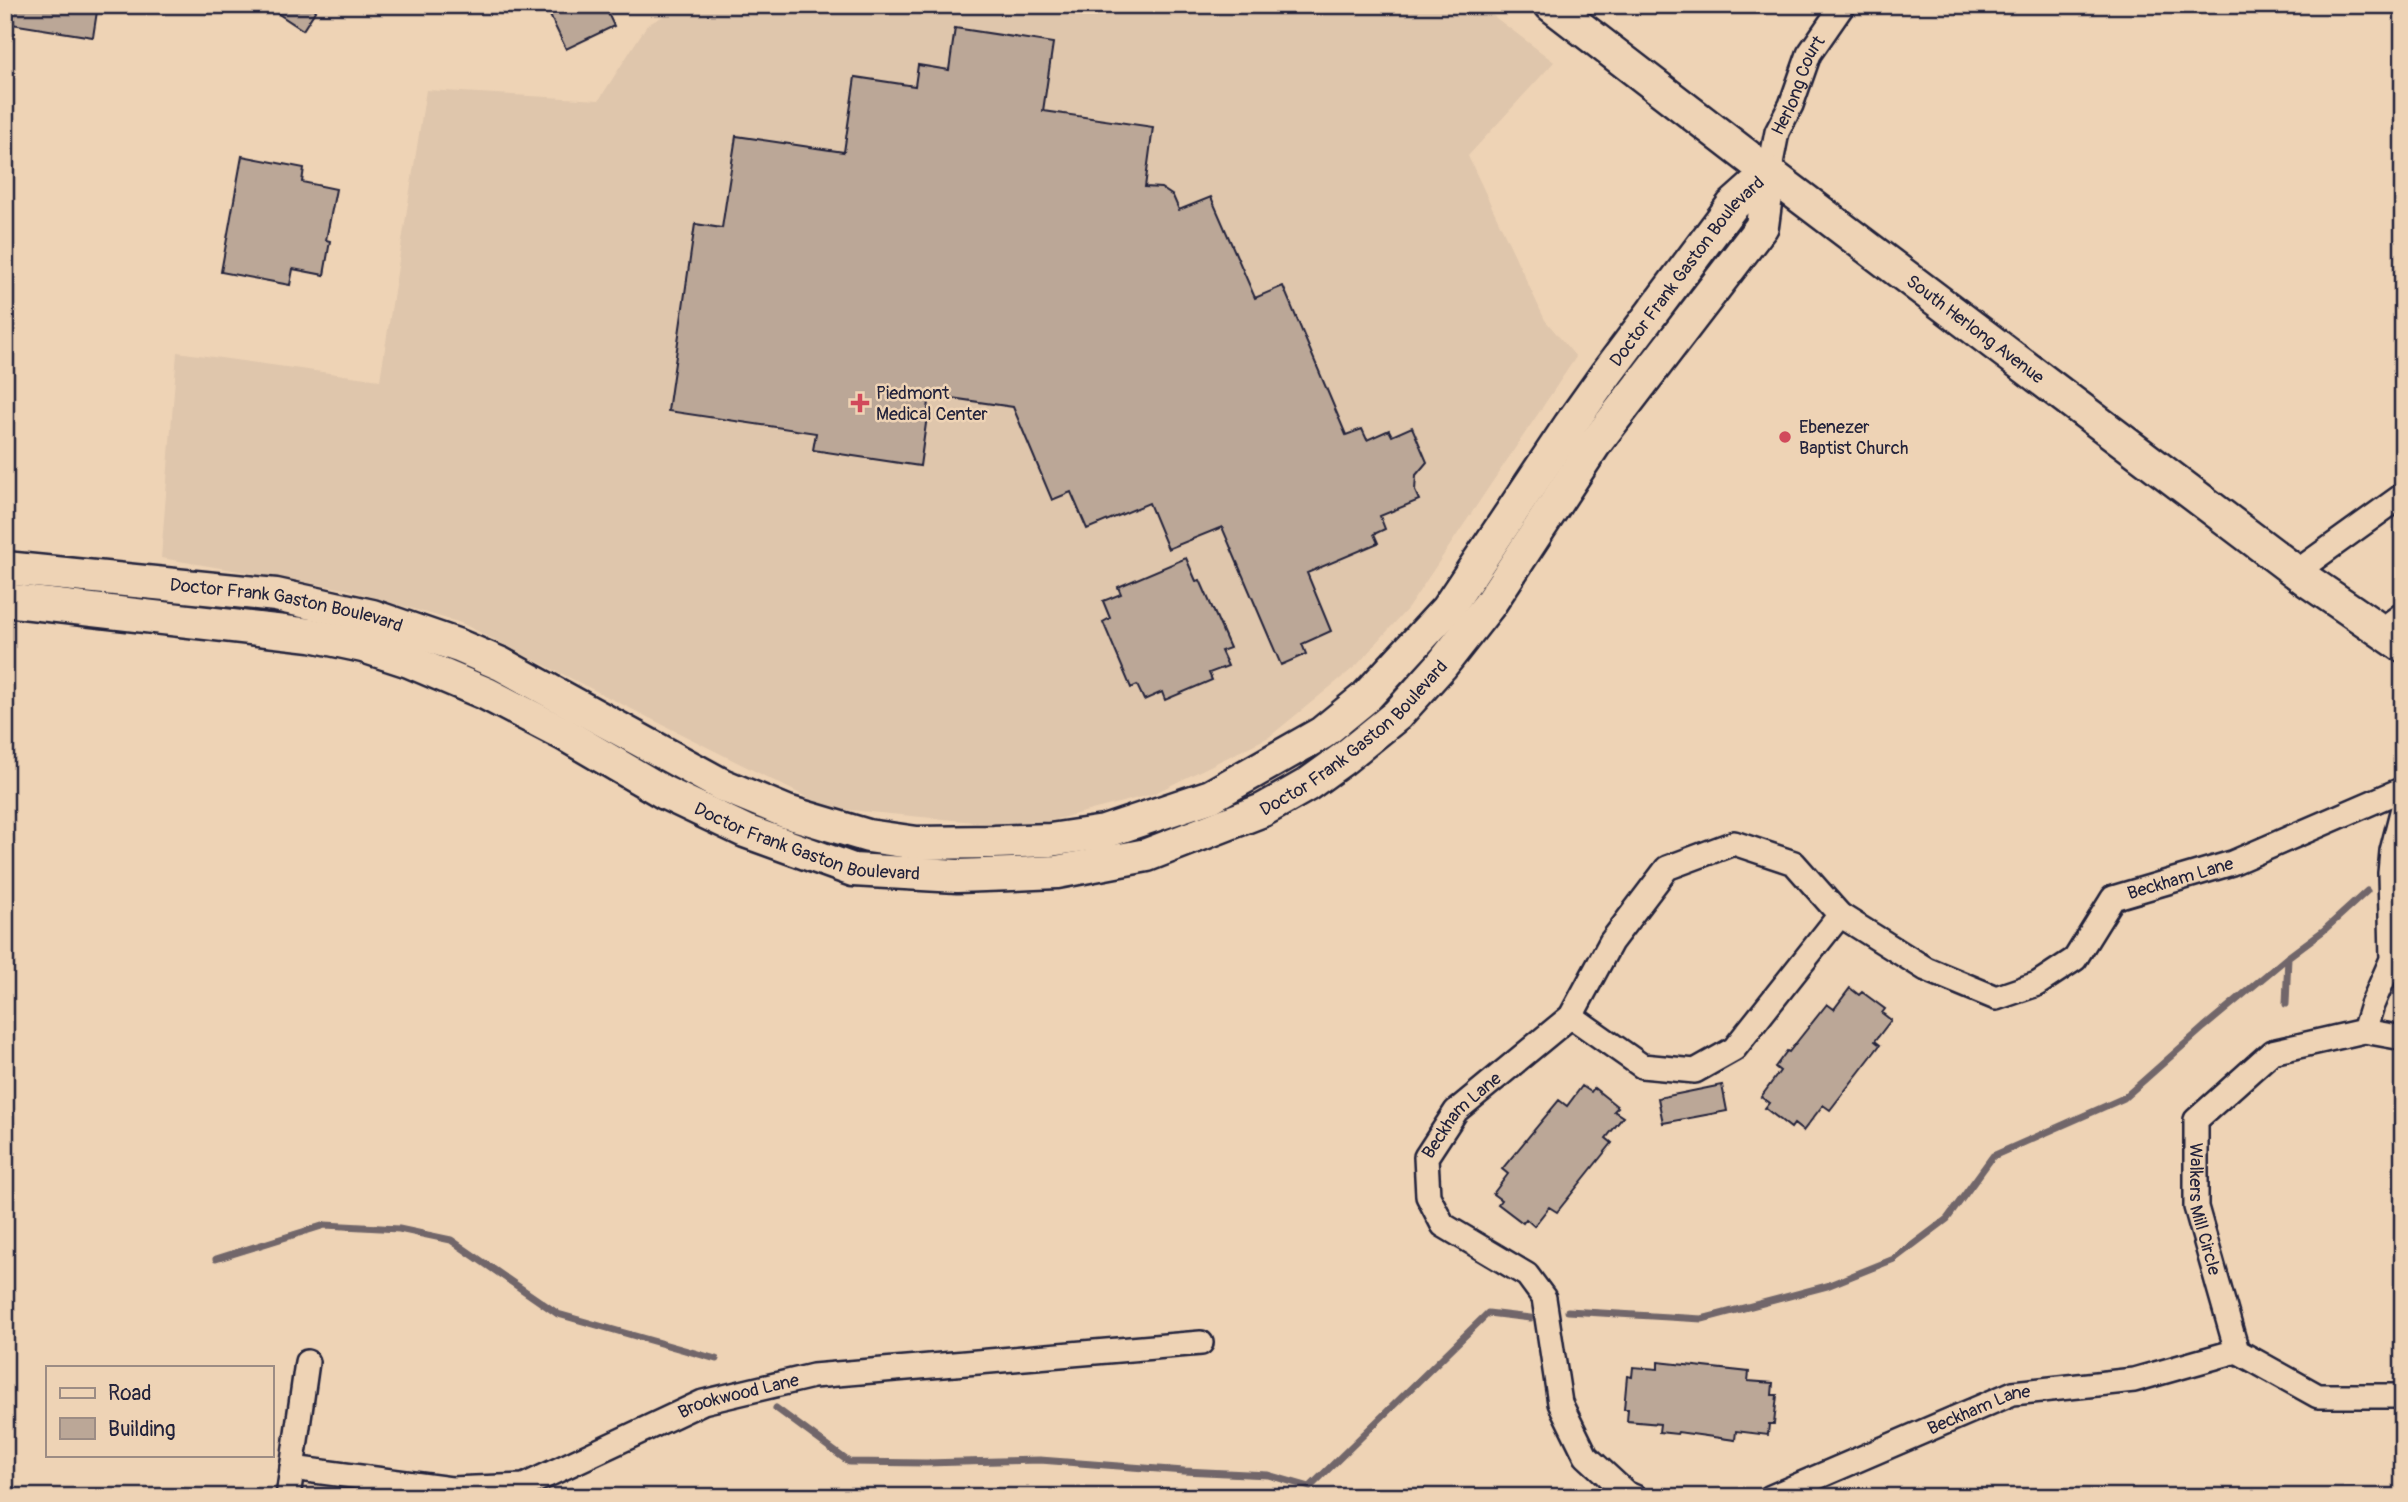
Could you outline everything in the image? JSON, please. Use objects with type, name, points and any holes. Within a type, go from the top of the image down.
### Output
[{"type":"street","name":"South Herlong Avenue","points":[[1551,5],[2296,572],[2395,630]]},
{"type":"street","name":"Herlong Court","points":[[1769,173],[1777,132],[1791,105],[1809,54],[1843,5]]},
{"type":"street","name":"Doctor Frank Gaston Boulevard","points":[[5,568],[276,596],[372,616],[459,646],[501,664],[722,785],[787,812],[868,836],[917,844],[1050,840],[1104,832],[1211,796],[1322,733],[1366,697],[1447,608],[1607,373],[1732,206],[1769,173]]},
{"type":"street","name":"Doctor Frank Gaston Boulevard","points":[[5,600],[311,635],[363,646],[409,661],[487,694],[564,734],[665,793],[745,831],[853,870],[957,876],[1057,872],[1147,855],[1263,810],[1343,759],[1397,715],[1441,666],[1489,605],[1594,445],[1762,226],[1769,173]]},
{"type":"street","points":[[2296,572],[2403,495]]},
{"type":"street","points":[[124,612],[127,579]]},
{"type":"street","name":"Beckham Lane","points":[[1635,1497],[1626,1493],[1586,1456],[1560,1403],[1545,1298],[1527,1275],[1443,1225],[1428,1196],[1426,1157],[1457,1111],[1570,1016],[1611,942],[1667,867],[1734,843],[1794,863],[1840,915],[1926,969],[1996,998],[2038,984],[2075,959],[2113,898],[2232,863],[2403,789]]},
{"type":"street","points":[[2364,1031],[2392,959],[2390,873],[2392,851],[2403,808]]},
{"type":"street","points":[[1570,1016],[1642,1066],[1695,1071],[1734,1049],[1840,915]]},
{"type":"street","name":"Walkers Mill Circle","points":[[2237,1351],[2196,1207],[2196,1120],[2272,1052],[2364,1031],[2403,1038]]},
{"type":"street","name":"Brookwood Lane","points":[[292,1468],[451,1489],[524,1486],[703,1402],[813,1376],[1201,1343]]},
{"type":"street","points":[[2237,1351],[2318,1396],[2403,1396]]},
{"type":"street","name":"Beckham Lane","points":[[1771,1497],[2013,1392],[2134,1380],[2237,1351]]},
{"type":"street","points":[[288,1497],[307,1362]]},
{"type":"shaded area","name":"Piedmont Medical Center","points":[[684,5],[1479,5],[1554,62],[1468,156],[1545,320],[1576,357],[1408,608],[1357,665],[1269,737],[1153,794],[1027,827],[828,808],[461,623],[345,589],[161,558],[177,352],[380,380],[426,90],[599,100],[647,25]]},
{"type":"building","points":[[5,5],[98,5],[93,37],[5,23]]},
{"type":"building","points":[[265,5],[319,5],[303,30]]},
{"type":"building","points":[[545,5],[604,5],[614,26],[566,49]]},
{"type":"building","points":[[955,28],[1053,43],[1043,111],[1153,127],[1145,187],[1161,188],[1173,196],[1179,210],[1211,197],[1255,298],[1283,286],[1346,435],[1362,429],[1367,440],[1389,430],[1392,436],[1412,427],[1427,462],[1416,475],[1415,491],[1419,500],[1380,516],[1385,529],[1374,534],[1378,543],[1307,573],[1331,631],[1302,644],[1306,654],[1281,665],[1222,527],[1168,549],[1149,503],[1087,529],[1071,492],[1052,500],[1013,407],[930,395],[920,466],[813,450],[816,433],[668,411],[695,224],[722,228],[736,136],[844,152],[855,77],[915,86],[918,65],[949,70]]},
{"type":"building","points":[[242,156],[304,168],[302,182],[336,189],[326,240],[330,241],[324,275],[293,269],[290,285],[221,272]]},
{"type":"building","points":[[1186,558],[1196,581],[1200,580],[1230,648],[1221,651],[1228,666],[1209,673],[1212,680],[1165,700],[1162,692],[1144,700],[1137,685],[1131,688],[1103,622],[1110,618],[1103,601],[1121,594],[1118,587]]},
{"type":"building","points":[[1850,988],[1859,995],[1862,992],[1885,1009],[1882,1013],[1891,1020],[1875,1041],[1880,1045],[1830,1110],[1823,1105],[1803,1131],[1794,1124],[1791,1128],[1765,1108],[1769,1103],[1761,1097],[1780,1071],[1775,1067],[1787,1051],[1789,1052],[1827,1004],[1834,1009]]},
{"type":"building","points":[[1722,1085],[1727,1111],[1663,1123],[1658,1098]]},
{"type":"building","points":[[1582,1086],[1591,1092],[1594,1088],[1618,1107],[1614,1111],[1623,1117],[1606,1138],[1612,1143],[1557,1212],[1549,1207],[1534,1226],[1526,1219],[1523,1223],[1498,1204],[1501,1200],[1493,1194],[1508,1174],[1502,1169],[1559,1100],[1567,1106]]},
{"type":"building","points":[[1658,1362],[1749,1372],[1748,1381],[1773,1383],[1772,1395],[1777,1395],[1774,1424],[1769,1424],[1768,1435],[1736,1431],[1735,1440],[1659,1432],[1660,1424],[1627,1421],[1628,1409],[1624,1409],[1627,1376],[1632,1377],[1633,1367],[1658,1369]]},
{"type":"waterway","points":[[1568,1311],[1702,1319],[1827,1286],[1894,1259],[1947,1219],[1993,1156],[2124,1098],[2204,1027],[2323,931],[2367,891]]},
{"type":"waterway","points":[[2286,1004],[2288,957]]},
{"type":"waterway","points":[[216,1259],[325,1225],[399,1229],[451,1240],[558,1314],[716,1359]]},
{"type":"waterway","points":[[776,1408],[849,1462],[1040,1460],[1268,1475],[1310,1487],[1488,1313],[1530,1318]]},
{"type":"place","name":"Piedmont Medical Center","points":[[860,403]]},
{"type":"place","name":"Ebenezer Baptist Church","points":[[1785,437]]}]
